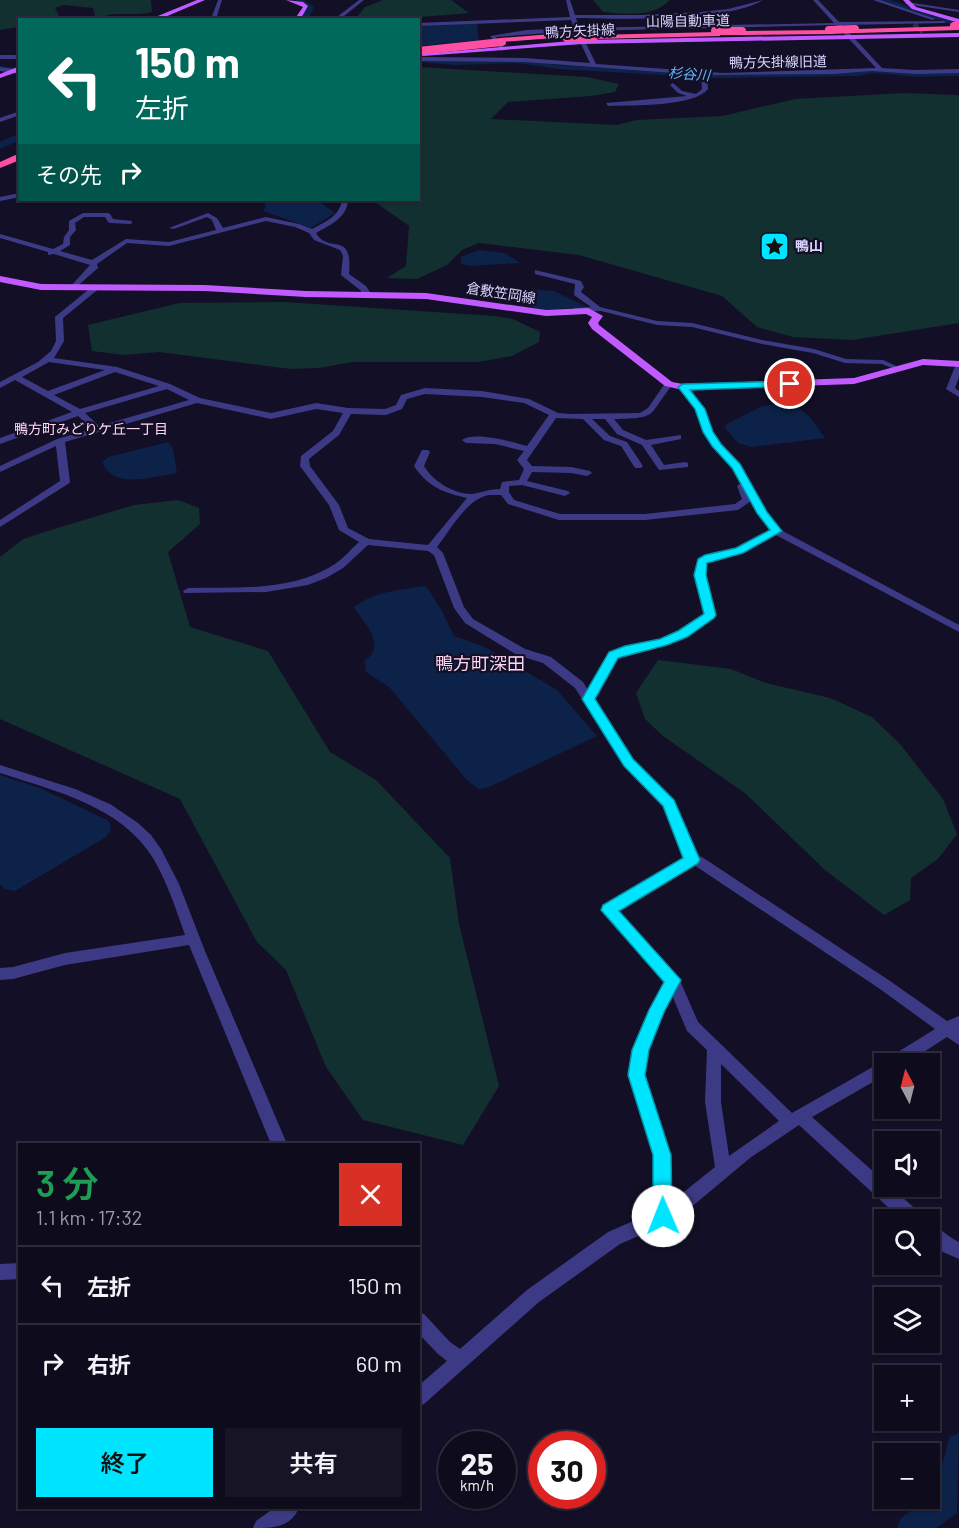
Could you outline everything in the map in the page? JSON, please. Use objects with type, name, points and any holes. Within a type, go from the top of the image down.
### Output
[{"type":"highway","name":"山陽自動車道","points":[[420,51],[593,35],[830,31],[958,25]]},
{"type":"highway","points":[[0,163],[18,155]]},
{"type":"main road","points":[[156,18],[202,0]]},
{"type":"main road","points":[[289,0],[306,7],[299,18]]},
{"type":"main road","points":[[908,4],[958,25]]},
{"type":"main road","name":"鴨方矢掛線","points":[[501,44],[924,33],[959,35]]},
{"type":"main road","points":[[0,76],[18,70]]},
{"type":"main road","name":"倉敷笠岡線","points":[[0,279],[41,287],[205,288],[456,299],[546,313],[594,313],[598,316],[593,323],[595,327],[669,384],[683,387],[854,381],[923,363],[959,365]]},
{"type":"street","points":[[213,18],[220,0]]},
{"type":"street","points":[[338,18],[362,0]]},
{"type":"street","points":[[568,0],[576,30],[594,66]]},
{"type":"street","points":[[420,25],[573,17],[650,18],[666,14],[712,12],[755,5],[761,0]]},
{"type":"street","points":[[815,0],[880,69]]},
{"type":"street","points":[[875,0],[958,25]]},
{"type":"street","points":[[898,7],[908,4],[959,11]]},
{"type":"street","points":[[712,12],[733,38]]},
{"type":"street","points":[[501,44],[492,37],[494,35],[576,30],[944,22]]},
{"type":"street","points":[[0,57],[18,57]]},
{"type":"street","name":"鴨方矢掛線旧道","points":[[420,59],[525,60],[704,75],[880,69],[915,72],[959,71]]},
{"type":"street","points":[[0,69],[18,70]]},
{"type":"street","points":[[900,74],[959,78]]},
{"type":"street","points":[[608,104],[678,101],[695,97],[707,87],[704,75]]},
{"type":"street","points":[[673,85],[680,92],[695,97]]},
{"type":"street","points":[[2,118],[18,114]]},
{"type":"street","points":[[0,199],[18,195]]},
{"type":"street","points":[[312,232],[340,214],[345,208],[345,201]]},
{"type":"street","points":[[51,253],[66,245],[67,237],[73,230],[71,222],[83,215],[104,214],[108,215],[110,221],[114,223],[130,222]]},
{"type":"street","points":[[172,228],[208,215],[215,219],[221,232]]},
{"type":"street","points":[[0,236],[51,253],[93,263],[126,241],[169,244],[266,219],[297,225],[312,232],[316,239],[346,252],[345,275],[363,288],[368,295]]},
{"type":"street","points":[[74,287],[95,266],[93,263]]},
{"type":"street","points":[[538,272],[578,283],[580,287],[577,292],[597,308]]},
{"type":"street","points":[[0,385],[47,359],[59,346],[61,336],[57,323],[59,317],[98,287]]},
{"type":"street","points":[[546,313],[597,308],[667,325],[692,325],[762,342],[814,351],[845,361],[883,362],[899,369]]},
{"type":"street","points":[[47,359],[114,369],[167,386],[197,400],[271,417],[316,406],[348,411],[392,411],[399,407],[404,397],[425,391],[512,397],[526,400],[556,415],[586,418],[642,416],[648,414],[660,392],[669,384]]},
{"type":"street","points":[[959,365],[950,388],[959,394]]},
{"type":"street","points":[[49,394],[114,369]]},
{"type":"street","points":[[14,376],[79,412],[97,429]]},
{"type":"street","points":[[0,440],[79,412],[167,386]]},
{"type":"street","points":[[683,387],[700,409],[708,432],[717,446],[744,479],[762,513],[776,531],[959,629]]},
{"type":"street","points":[[0,469],[60,441],[197,400]]},
{"type":"street","points":[[348,411],[345,423],[338,434],[304,458],[305,466],[333,505],[344,530],[367,542]]},
{"type":"street","points":[[607,416],[620,432],[645,443],[662,468],[685,465]]},
{"type":"street","points":[[529,469],[522,460],[552,417]]},
{"type":"street","points":[[586,418],[607,438],[624,444],[638,466]]},
{"type":"street","points":[[645,443],[678,437]]},
{"type":"street","points":[[466,440],[495,441],[529,449]]},
{"type":"street","points":[[0,524],[65,482],[60,441]]},
{"type":"street","points":[[424,452],[419,466],[430,481],[442,491],[474,497]]},
{"type":"street","points":[[529,469],[572,470],[587,473]]},
{"type":"street","points":[[522,482],[529,469]]},
{"type":"street","points":[[566,493],[522,482],[505,484],[504,492],[511,502],[559,517],[645,517],[738,507],[747,500],[740,483],[744,479]]},
{"type":"street","points":[[431,548],[474,497],[482,493],[504,492]]},
{"type":"street","points":[[588,699],[613,655],[625,650],[663,642],[683,634],[710,615],[700,575],[702,562],[709,557],[739,551],[776,531]]},
{"type":"street","points":[[188,591],[286,587],[306,582],[340,565],[362,543],[367,542],[431,548],[438,553],[459,608],[469,621],[521,652],[547,660],[579,685],[629,763],[669,804],[692,860],[697,861],[955,1030],[912,1053]]},
{"type":"street","points":[[0,769],[84,799],[133,825],[151,844],[169,873],[193,939],[279,1143]]},
{"type":"street","points":[[692,860],[609,910],[673,980],[692,1026],[714,1048],[902,1209]]},
{"type":"street","points":[[0,974],[13,973],[65,959],[193,939]]},
{"type":"street","points":[[663,1216],[662,1155],[637,1075],[641,1050],[657,1010],[673,980]]},
{"type":"street","points":[[714,1048],[713,1102],[723,1171]]},
{"type":"street","points":[[420,1396],[533,1296],[614,1238],[663,1216],[692,1197],[744,1153],[796,1119],[874,1073]]},
{"type":"street","points":[[940,1241],[959,1251]]},
{"type":"street","points":[[0,1272],[18,1271]]},
{"type":"street","points":[[420,1322],[444,1348],[461,1360]]},
{"type":"street","points":[[263,1528],[288,1509]]},
{"type":"green space","points":[[0,0],[151,0],[152,12],[106,16],[109,18],[93,18],[95,14],[93,8],[64,5],[55,8],[59,16],[18,18],[18,27],[0,30]]},
{"type":"green space","points":[[383,0],[451,0],[469,13],[408,18],[357,17],[365,7]]},
{"type":"green space","points":[[593,0],[670,0],[656,10],[630,14],[603,12]]},
{"type":"green space","points":[[420,67],[587,77],[619,84],[615,92],[591,96],[508,102],[491,119],[617,125],[637,120],[722,116],[795,99],[904,93],[959,95],[959,323],[852,340],[793,337],[757,327],[722,296],[579,255],[479,243],[462,250],[447,265],[417,279],[387,278],[406,266],[409,226],[373,201],[420,201]]},
{"type":"green space","points":[[284,302],[495,316],[513,319],[540,332],[539,342],[512,356],[478,362],[352,362],[319,368],[291,369],[159,352],[123,355],[92,351],[88,325],[179,303]]},
{"type":"green space","points":[[178,500],[199,508],[200,524],[168,552],[190,627],[268,651],[330,752],[376,780],[450,858],[459,924],[499,1086],[463,1145],[363,1120],[326,1067],[286,970],[257,942],[180,799],[0,719],[0,557],[23,539],[54,529],[134,505]]},
{"type":"green space","points":[[658,660],[731,669],[766,683],[830,698],[872,717],[900,744],[943,799],[957,834],[938,859],[911,878],[910,900],[884,915],[825,870],[746,794],[663,736],[645,719],[636,693]]},
{"type":"water","points":[[479,23],[477,24],[479,40],[420,46],[420,26]]},
{"type":"water","points":[[263,201],[318,201],[335,213],[311,228],[263,211],[266,206]]},
{"type":"water","points":[[479,250],[505,253],[520,263],[470,266],[461,264],[461,257]]},
{"type":"water","points":[[529,289],[554,291],[587,307],[533,311],[533,307],[516,302],[512,295]]},
{"type":"water","points":[[781,403],[796,406],[802,410],[825,438],[752,447],[738,443],[725,428],[727,424],[763,406]]},
{"type":"water","points":[[168,442],[173,449],[177,473],[125,479],[108,471],[102,462],[108,457]]},
{"type":"water","points":[[426,586],[454,636],[485,647],[557,690],[597,736],[487,788],[478,789],[467,780],[390,688],[365,671],[364,661],[371,655],[374,642],[368,627],[354,607],[379,595]]},
{"type":"water","points":[[0,775],[40,788],[109,821],[111,830],[106,837],[15,891],[4,889],[0,884]]},
{"type":"waterway","name":"杉谷川","points":[[299,0],[310,7],[305,18]]},
{"type":"waterway","points":[[883,0],[959,25]]},
{"type":"waterway","name":"杉谷川","points":[[420,60],[456,63],[517,61],[558,67],[715,76],[857,74],[874,71],[917,75],[959,74]]},
{"type":"waterway","points":[[0,68],[18,70]]},
{"type":"waterway","points":[[0,146],[18,137]]},
{"type":"waterway","points":[[911,1528],[947,1503],[959,1447]]},
{"type":"tunnel","points":[[914,24],[923,32]]},
{"type":"place","name":"鴨山","points":[[774,246]]},
{"type":"district","name":"鴨方町みどりケ丘一丁目","points":[[91,429]]},
{"type":"district","name":"鴨方町深田","points":[[480,664]]},
{"type":"route","points":[[663,1216],[662,1155],[653,1120],[637,1075],[641,1050],[657,1010],[673,980],[609,910],[692,860],[669,804],[629,763],[588,699],[613,655],[625,650],[663,642],[683,634],[710,615],[700,575],[702,562],[709,557],[739,551],[776,531],[762,513],[736,466],[717,446],[708,432],[700,409],[683,387],[790,384]]}]
